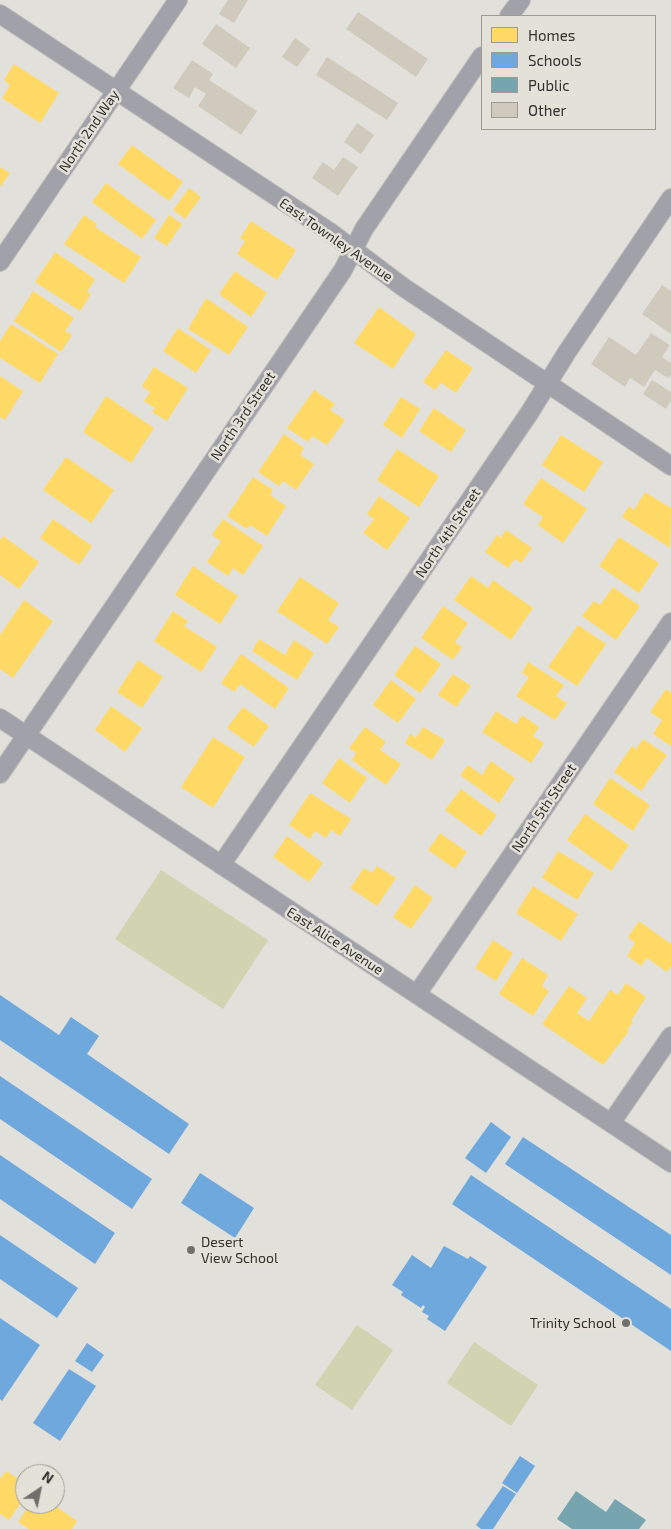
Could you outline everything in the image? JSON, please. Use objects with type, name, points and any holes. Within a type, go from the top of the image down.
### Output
[{"type":"street","name":"North 2nd Way","points":[[0,262],[178,0]]},
{"type":"street","points":[[510,15],[520,0]]},
{"type":"street","name":"East Townley Avenue","points":[[0,14],[330,232],[403,287],[671,466]]},
{"type":"street","name":"North 3rd Street","points":[[0,774],[343,270],[364,229],[481,57]]},
{"type":"street","name":"North 4th Street","points":[[221,866],[671,198]]},
{"type":"street","name":"North 5th Street","points":[[417,994],[671,622]]},
{"type":"street","name":"East Alice Avenue","points":[[0,718],[671,1163]]},
{"type":"street","points":[[611,1123],[671,1036]]},
{"type":"green space","points":[[161,870],[268,940],[223,1009],[115,939]]},
{"type":"green space","points":[[357,1325],[393,1350],[352,1410],[315,1385]]},
{"type":"green space","points":[[474,1342],[538,1385],[511,1426],[447,1383]]},
{"type":"building: Homes","points":[[14,64],[59,93],[40,123],[2,98],[10,85],[4,80]]},
{"type":"building: Homes","points":[[132,145],[183,182],[169,201],[118,164]]},
{"type":"building: Homes","points":[[0,167],[10,173],[0,187]]},
{"type":"building: Homes","points":[[106,183],[156,220],[142,239],[92,202]]},
{"type":"building: Homes","points":[[189,188],[201,197],[185,219],[173,210]]},
{"type":"building: Homes","points":[[84,215],[97,224],[95,227],[141,257],[124,283],[64,244]]},
{"type":"building: Homes","points":[[169,215],[182,224],[167,246],[154,238]]},
{"type":"building: Homes","points":[[251,221],[296,250],[277,280],[237,254],[245,241],[240,238]]},
{"type":"building: Homes","points":[[55,252],[95,279],[87,292],[91,294],[80,311],[35,282]]},
{"type":"building: Homes","points":[[235,271],[267,293],[251,317],[219,294]]},
{"type":"building: Homes","points":[[33,291],[74,318],[65,331],[72,335],[61,352],[14,321]]},
{"type":"building: Homes","points":[[206,298],[248,327],[229,355],[188,329]]},
{"type":"building: Homes","points":[[379,307],[416,334],[393,369],[354,343]]},
{"type":"building: Homes","points":[[11,324],[58,354],[40,383],[0,358],[0,341]]},
{"type":"building: Homes","points":[[178,328],[211,350],[196,373],[163,351]]},
{"type":"building: Homes","points":[[446,350],[473,368],[456,393],[441,383],[435,390],[423,382]]},
{"type":"building: Homes","points":[[154,367],[188,388],[167,421],[152,412],[155,408],[144,401],[150,392],[142,386]]},
{"type":"building: Homes","points":[[0,376],[23,391],[5,420],[0,417]]},
{"type":"building: Homes","points":[[314,390],[335,404],[330,410],[345,420],[327,445],[312,436],[308,442],[287,428]]},
{"type":"building: Homes","points":[[106,396],[154,428],[131,463],[83,432]]},
{"type":"building: Homes","points":[[401,397],[420,409],[402,438],[383,425]]},
{"type":"building: Homes","points":[[434,408],[466,430],[451,452],[419,431]]},
{"type":"building: Homes","points":[[284,434],[304,448],[300,455],[314,464],[296,490],[283,481],[279,486],[258,472]]},
{"type":"building: Homes","points":[[561,435],[603,462],[584,492],[542,465]]},
{"type":"building: Homes","points":[[397,449],[439,476],[419,507],[377,480]]},
{"type":"building: Homes","points":[[66,457],[114,490],[91,523],[43,490]]},
{"type":"building: Homes","points":[[253,477],[273,490],[270,495],[286,506],[267,536],[250,525],[247,529],[227,516]]},
{"type":"building: Homes","points":[[541,478],[587,509],[563,543],[538,525],[543,517],[523,504]]},
{"type":"building: Homes","points":[[645,492],[671,508],[670,548],[622,517],[629,506],[634,510]]},
{"type":"building: Homes","points":[[379,496],[410,518],[387,550],[363,533],[374,519],[367,514]]},
{"type":"building: Homes","points":[[53,519],[92,546],[79,565],[40,538]]},
{"type":"building: Homes","points":[[223,519],[263,546],[243,575],[233,568],[228,576],[207,562],[221,541],[212,535]]},
{"type":"building: Homes","points":[[506,530],[532,548],[521,563],[515,559],[508,568],[485,552],[497,535],[501,538]]},
{"type":"building: Homes","points":[[3,536],[39,562],[19,589],[0,575],[0,540]]},
{"type":"building: Homes","points":[[619,537],[659,563],[639,593],[599,566]]},
{"type":"building: Homes","points":[[193,566],[238,596],[220,624],[175,595]]},
{"type":"building: Homes","points":[[471,576],[488,588],[493,580],[533,608],[511,640],[454,600]]},
{"type":"building: Homes","points":[[300,577],[339,603],[328,620],[339,627],[327,644],[277,611]]},
{"type":"building: Homes","points":[[613,587],[640,606],[616,640],[582,616],[594,601],[600,605]]},
{"type":"building: Homes","points":[[24,600],[53,621],[13,678],[0,669],[0,635]]},
{"type":"building: Homes","points":[[443,606],[468,623],[455,642],[462,647],[453,660],[421,638]]},
{"type":"building: Homes","points":[[173,611],[188,621],[184,626],[217,647],[201,672],[154,641]]},
{"type":"building: Homes","points":[[578,625],[606,644],[577,686],[548,667]]},
{"type":"building: Homes","points":[[259,639],[285,655],[294,640],[314,653],[297,680],[252,651]]},
{"type":"building: Homes","points":[[415,646],[441,664],[420,693],[394,675]]},
{"type":"building: Homes","points":[[241,654],[289,688],[275,709],[240,684],[234,692],[221,683]]},
{"type":"building: Homes","points":[[138,660],[163,677],[142,708],[117,692]]},
{"type":"building: Homes","points":[[528,662],[564,685],[556,696],[567,703],[555,720],[516,696],[529,677],[522,673]]},
{"type":"building: Homes","points":[[453,674],[471,686],[456,707],[438,695]]},
{"type":"building: Homes","points":[[391,680],[416,699],[398,723],[373,705]]},
{"type":"building: Homes","points":[[666,689],[671,693],[671,746],[653,734],[662,720],[650,712]]},
{"type":"building: Homes","points":[[111,706],[142,728],[125,752],[95,730]]},
{"type":"building: Homes","points":[[243,707],[269,726],[254,747],[227,728]]},
{"type":"building: Homes","points":[[496,711],[516,724],[522,715],[539,727],[533,736],[544,743],[531,763],[482,732]]},
{"type":"building: Homes","points":[[365,727],[386,742],[380,750],[401,764],[386,785],[352,760],[356,753],[349,748]]},
{"type":"building: Homes","points":[[423,727],[445,740],[432,760],[405,743],[410,734],[416,738]]},
{"type":"building: Homes","points":[[213,737],[245,757],[213,808],[181,787]]},
{"type":"building: Homes","points":[[643,739],[667,755],[641,791],[614,772],[632,746],[636,749]]},
{"type":"building: Homes","points":[[339,758],[367,778],[350,803],[322,783]]},
{"type":"building: Homes","points":[[491,761],[515,778],[499,803],[460,775],[468,765],[482,775]]},
{"type":"building: Homes","points":[[610,778],[650,805],[633,831],[593,804]]},
{"type":"building: Homes","points":[[461,789],[497,815],[481,836],[445,810]]},
{"type":"building: Homes","points":[[310,793],[351,819],[340,836],[331,830],[326,838],[315,831],[310,839],[289,825]]},
{"type":"building: Homes","points":[[585,814],[629,845],[611,871],[567,840]]},
{"type":"building: Homes","points":[[440,833],[467,852],[455,869],[428,850]]},
{"type":"building: Homes","points":[[287,836],[323,863],[309,882],[273,857]]},
{"type":"building: Homes","points":[[558,851],[594,873],[577,900],[542,878]]},
{"type":"building: Homes","points":[[377,866],[396,878],[377,906],[350,888],[364,868],[372,873]]},
{"type":"building: Homes","points":[[415,885],[433,898],[411,929],[393,917]]},
{"type":"building: Homes","points":[[533,886],[578,914],[561,941],[516,913]]},
{"type":"building: Homes","points":[[639,921],[671,944],[671,966],[667,972],[647,958],[641,966],[627,956],[635,943],[628,937]]},
{"type":"building: Homes","points":[[493,940],[513,953],[496,981],[475,968]]},
{"type":"building: Homes","points":[[522,958],[548,975],[542,986],[549,991],[533,1016],[499,994]]},
{"type":"building: Homes","points":[[626,983],[646,997],[631,1021],[633,1022],[627,1030],[629,1031],[603,1065],[542,1024],[569,986],[587,998],[577,1013],[589,1021],[610,990],[618,995]]},
{"type":"building: Homes","points":[[6,1471],[15,1477],[15,1511],[9,1520],[0,1514],[0,1479]]},
{"type":"building: Homes","points":[[65,1513],[77,1521],[72,1529],[29,1529],[18,1522],[23,1514]]},
{"type":"building: Schools","points":[[0,995],[59,1035],[71,1017],[99,1036],[87,1054],[189,1124],[169,1154],[0,1040]]},
{"type":"building: Schools","points":[[0,1076],[152,1179],[132,1209],[0,1119]]},
{"type":"building: Schools","points":[[491,1122],[511,1137],[486,1173],[465,1158]]},
{"type":"building: Schools","points":[[523,1137],[671,1235],[671,1275],[505,1164]]},
{"type":"building: Schools","points":[[0,1155],[115,1233],[95,1264],[0,1199]]},
{"type":"building: Schools","points":[[200,1173],[254,1208],[235,1238],[181,1203]]},
{"type":"building: Schools","points":[[471,1175],[671,1309],[671,1351],[452,1204]]},
{"type":"building: Schools","points":[[0,1235],[78,1288],[57,1318],[0,1279]]},
{"type":"building: Schools","points":[[444,1246],[468,1259],[470,1256],[487,1267],[445,1331],[427,1319],[429,1316],[422,1312],[425,1307],[423,1305],[421,1308],[401,1295],[403,1292],[392,1285],[412,1255],[431,1268]]},
{"type":"building: Schools","points":[[0,1318],[40,1345],[2,1401],[0,1399]]},
{"type":"building: Schools","points":[[87,1343],[104,1355],[92,1372],[75,1361]]},
{"type":"building: Schools","points":[[69,1369],[96,1386],[60,1441],[33,1423]]},
{"type":"building: Schools","points":[[520,1456],[535,1466],[517,1493],[502,1483]]},
{"type":"building: Schools","points":[[503,1486],[516,1494],[493,1529],[481,1529],[476,1525]]},
{"type":"building: Public","points":[[576,1491],[606,1512],[615,1499],[646,1520],[639,1529],[572,1529],[557,1519]]},
{"type":"building: Other","points":[[228,0],[248,0],[234,23],[219,14]]},
{"type":"building: Other","points":[[358,12],[428,59],[416,77],[346,29]]},
{"type":"building: Other","points":[[216,24],[250,48],[236,68],[202,44]]},
{"type":"building: Other","points":[[295,38],[310,49],[297,67],[282,57]]},
{"type":"building: Other","points":[[327,57],[398,103],[387,120],[316,75]]},
{"type":"building: Other","points":[[192,60],[213,74],[209,80],[257,111],[241,135],[198,106],[206,94],[195,87],[189,98],[173,88]]},
{"type":"building: Other","points":[[357,123],[374,135],[361,154],[344,142]]},
{"type":"building: Other","points":[[343,157],[358,167],[338,196],[312,178],[323,162],[334,170]]},
{"type":"building: Other","points":[[662,285],[671,291],[671,334],[642,314]]},
{"type":"building: Other","points":[[651,333],[670,345],[662,357],[671,363],[671,375],[668,378],[655,370],[644,387],[630,378],[625,387],[591,364],[609,337],[636,355]]},
{"type":"building: Other","points":[[652,380],[671,392],[671,401],[666,409],[643,394]]},
{"type":"place","name":"Desert View School","points":[[191,1250]]},
{"type":"place","name":"Trinity School","points":[[626,1323]]}]
